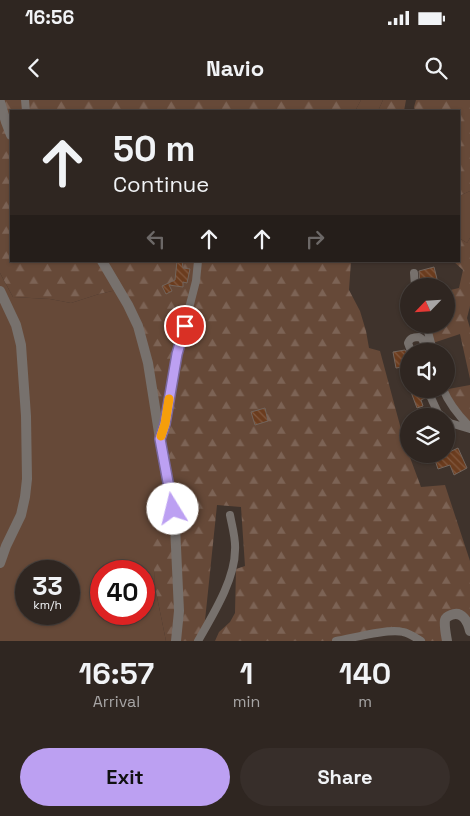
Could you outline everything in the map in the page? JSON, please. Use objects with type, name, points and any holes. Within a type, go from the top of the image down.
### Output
[{"type":"street","points":[[0,102],[10,132]]},
{"type":"street","points":[[103,262],[138,326],[148,363],[175,526],[179,611],[176,641]]},
{"type":"street","points":[[160,439],[165,424],[177,354],[196,281],[198,262]]},
{"type":"street","points":[[414,273],[414,278]]},
{"type":"street","points":[[0,292],[16,325],[21,345],[26,416],[27,478],[21,515],[0,563]]},
{"type":"street","points":[[408,343],[413,337],[419,337],[424,343]]},
{"type":"street","points":[[447,398],[470,428]]},
{"type":"street","points":[[455,424],[470,428]]},
{"type":"street","points":[[198,641],[230,579],[235,550],[230,515]]},
{"type":"street","points":[[446,641],[445,622],[447,617],[452,614],[461,615],[466,619],[470,631]]},
{"type":"street","points":[[336,641],[386,632],[404,632],[421,641]]},
{"type":"green space","points":[[0,100],[361,100],[356,110],[10,110],[10,262],[351,262],[349,290],[360,311],[369,348],[380,351],[400,425],[400,463],[412,463],[421,487],[445,485],[470,561],[470,636],[465,621],[450,617],[446,641],[418,641],[404,632],[336,641],[215,641],[219,632],[230,622],[235,613],[236,569],[245,566],[241,507],[217,505],[204,630],[198,641],[166,641],[155,587],[155,560],[153,560],[152,535],[164,498],[172,483],[149,349],[121,289],[71,303],[50,299],[13,297],[0,273]]},
{"type":"green space","points":[[361,100],[383,100],[378,110],[356,110]]},
{"type":"green space","points":[[383,100],[406,100],[404,110],[378,110]]},
{"type":"green space","points":[[416,100],[470,100],[470,191],[460,196],[460,110],[415,110]]},
{"type":"green space","points":[[470,191],[470,238],[467,243],[460,239],[460,196]]},
{"type":"green space","points":[[470,238],[470,306],[467,318],[470,328],[470,379],[460,334],[430,343],[427,333],[455,333],[455,289],[459,288],[463,270],[454,262],[460,262],[460,239],[467,243]]},
{"type":"green space","points":[[0,273],[13,297],[50,299],[71,303],[121,289],[137,316],[172,483],[155,560],[90,560],[90,625],[155,625],[155,587],[166,641],[0,641]]},
{"type":"green space","points":[[470,385],[470,426],[449,398],[455,398],[455,388]]},
{"type":"building","points":[[177,262],[182,262],[183,268],[190,269],[187,283],[183,282],[183,287],[169,285],[172,291],[166,294],[162,286],[175,280]]},
{"type":"building","points":[[434,267],[437,278],[420,278],[419,271]]},
{"type":"building","points":[[400,351],[400,367],[396,368],[393,352]]},
{"type":"building","points":[[413,398],[425,398],[421,400],[423,406],[417,408]]},
{"type":"building","points":[[265,408],[268,421],[255,425],[251,412]]},
{"type":"building","points":[[458,448],[467,468],[454,475],[450,465],[438,469],[436,463],[455,463],[455,449]]},
{"type":"slow traffic","points":[[161,436],[169,399]]},
{"type":"route","points":[[173,509],[160,439],[165,424],[177,354],[185,326]]}]
